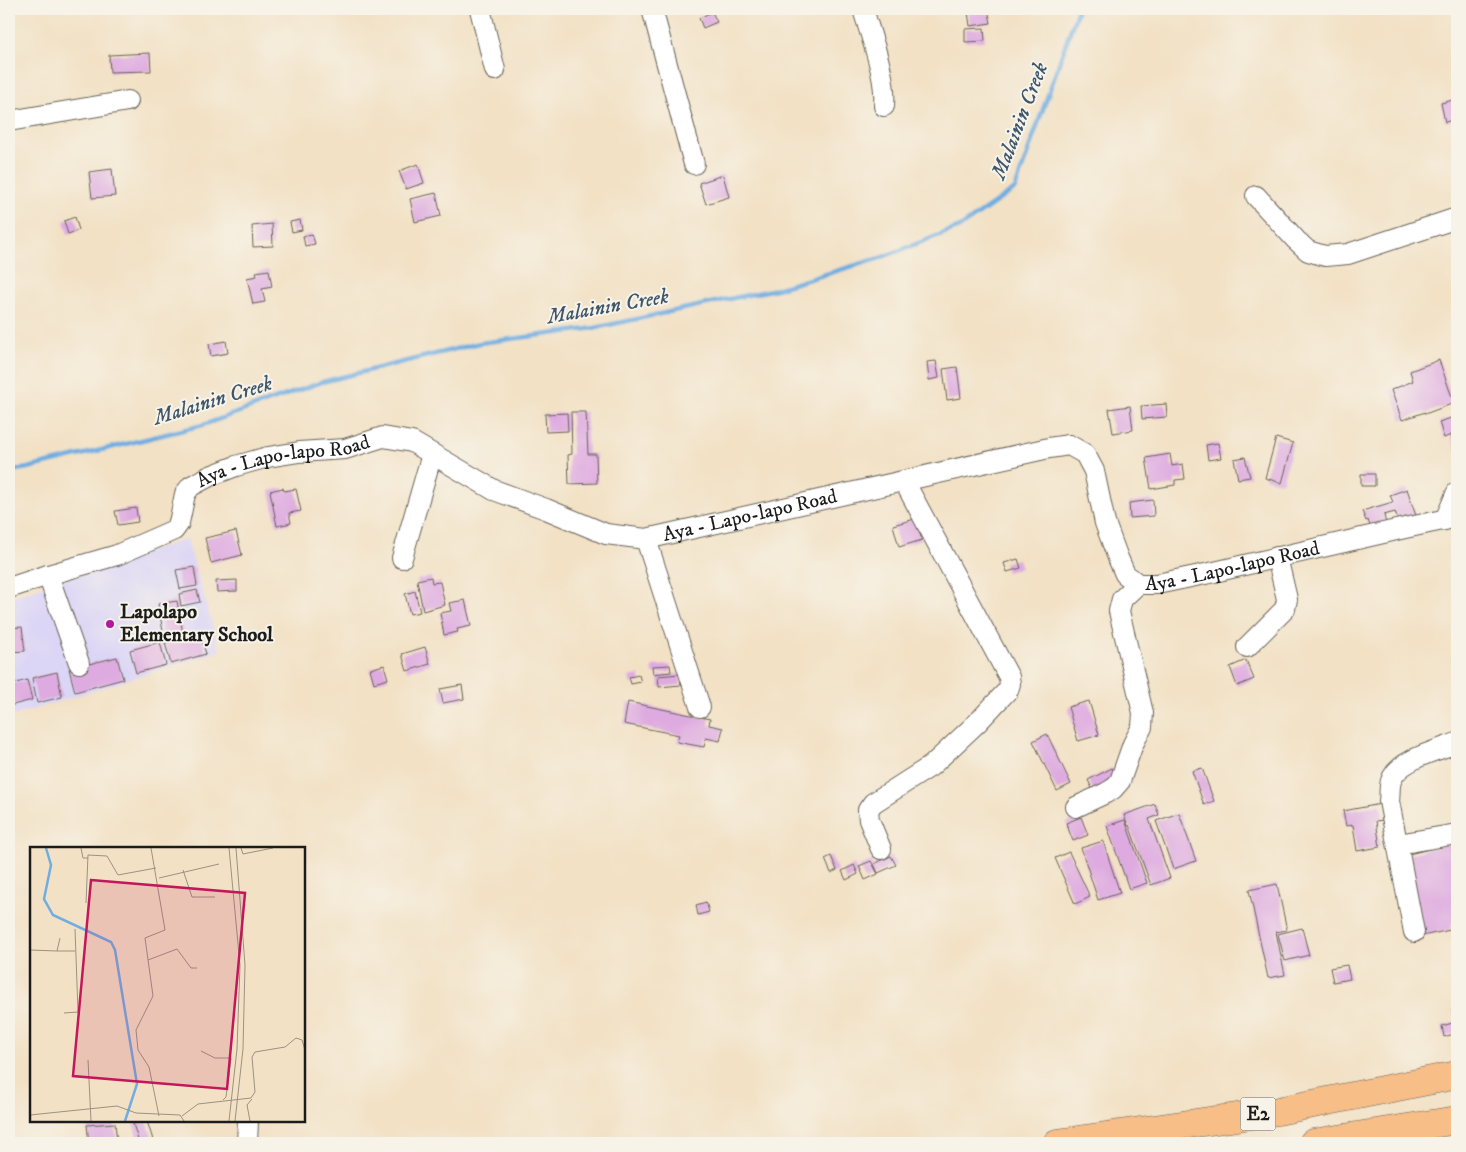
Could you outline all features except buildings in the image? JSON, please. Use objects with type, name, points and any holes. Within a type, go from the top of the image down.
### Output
[{"type":"highway","name":"E2","points":[[1057,1143],[1278,1111],[1457,1075]]},
{"type":"highway","points":[[1313,1143],[1457,1120]]},
{"type":"street","points":[[480,9],[495,70]]},
{"type":"street","points":[[652,9],[694,164]]},
{"type":"street","points":[[863,9],[884,88],[884,106]]},
{"type":"street","points":[[9,120],[128,102]]},
{"type":"street","points":[[1256,196],[1308,251],[1325,256],[1348,254],[1457,218]]},
{"type":"street","name":"Aya - Lapo-lapo Road","points":[[9,588],[117,555],[174,530],[179,523],[185,494],[192,486],[210,476],[268,457],[299,452],[345,449],[383,437],[412,442],[494,490],[606,534],[646,539],[1069,445],[1085,454],[1094,471],[1105,523],[1118,558],[1125,574],[1138,584],[1157,584],[1451,518]]},
{"type":"street","points":[[402,558],[432,454]]},
{"type":"street","points":[[881,849],[869,820],[868,810],[874,803],[931,766],[978,722],[1008,690],[1010,684],[1009,677],[904,481]]},
{"type":"street","points":[[1451,518],[1457,492]]},
{"type":"street","points":[[646,539],[700,707]]},
{"type":"street","points":[[1247,647],[1285,609],[1287,599],[1277,557]]},
{"type":"street","points":[[48,575],[79,663]]},
{"type":"street","points":[[1076,807],[1113,789],[1120,781],[1133,744],[1142,726],[1143,713],[1119,611],[1122,599],[1138,584]]},
{"type":"street","points":[[1414,932],[1389,801],[1391,780],[1401,766],[1421,756],[1457,743]]},
{"type":"street","points":[[1398,844],[1457,834]]},
{"type":"street","points":[[247,1143],[248,1122]]},
{"type":"shaded area","name":"Lapolapo Elementary School","points":[[187,539],[220,651],[9,717],[9,598]]},
{"type":"waterway","name":"Malainin Creek","points":[[9,471],[203,425],[322,382],[480,343],[595,328],[776,289],[880,258],[960,227],[1015,189],[1078,9]]},
{"type":"place","name":"Lapolapo Elementary School","points":[[110,624]]}]
